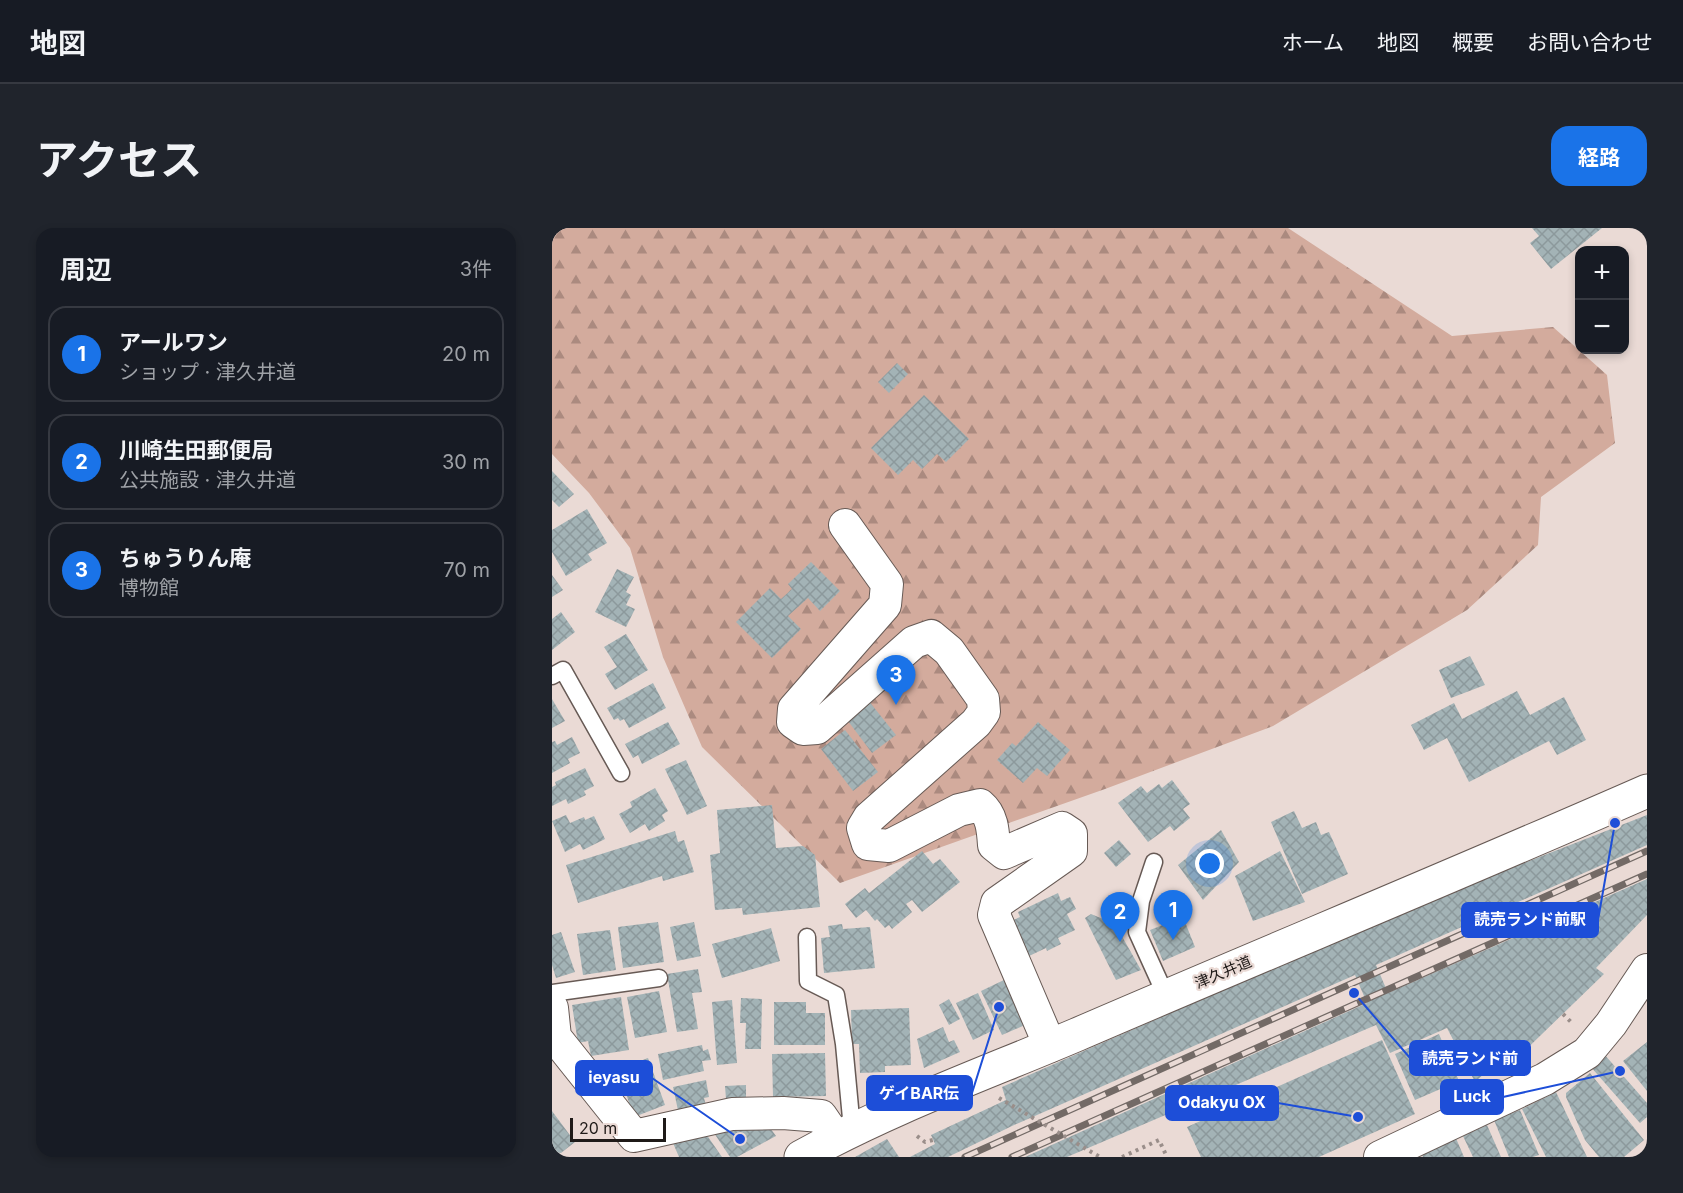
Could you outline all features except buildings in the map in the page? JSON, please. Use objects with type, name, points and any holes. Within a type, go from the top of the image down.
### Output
[{"type":"main road","name":"津久井道","points":[[801,1157],[844,1133],[1647,791]]},
{"type":"street","points":[[845,525],[887,584],[885,605],[794,709],[793,722],[803,729],[817,728],[914,642],[931,636],[949,651],[983,699],[984,712],[976,723],[869,818],[863,828],[868,844],[889,846],[959,810],[980,805],[988,812],[994,845],[1004,853],[1062,828],[1071,834],[1071,851],[997,903],[994,915],[1050,1046]]},
{"type":"street","points":[[1380,1157],[1545,1079],[1587,1053],[1611,1024],[1647,970]]},
{"type":"street","points":[[552,1008],[555,1037],[634,1136],[732,1114],[783,1113],[821,1116],[844,1133]]},
{"type":"lane","points":[[552,676],[563,670],[621,773]]},
{"type":"lane","points":[[1154,862],[1141,901],[1137,932],[1166,996]]},
{"type":"lane","points":[[807,937],[808,981],[836,995],[844,1044],[844,1133]]},
{"type":"lane","points":[[552,993],[658,978]]},
{"type":"path","points":[[1563,1014],[1572,1023]]},
{"type":"path","points":[[999,1098],[1100,1157]]},
{"type":"path","points":[[1122,1157],[1159,1140],[1167,1157]]},
{"type":"green space","points":[[552,228],[1288,228],[1452,336],[1553,327],[1575,347],[1575,354],[1583,354],[1607,375],[1615,443],[1541,497],[1538,545],[1467,610],[1273,726],[1105,789],[840,883],[702,747],[663,657],[630,548],[589,493],[552,454]]},
{"type":"railway","points":[[965,1157],[1647,851]]},
{"type":"railway","points":[[1012,1157],[1647,874]]},
{"type":"place","name":"ちゅうりん庵","points":[[896,705]]},
{"type":"place","name":"読売ランド前駅","points":[[1615,823]]},
{"type":"place","name":"アールワン","points":[[1173,940]]},
{"type":"place","name":"川崎生田郵便局","points":[[1120,942]]},
{"type":"place","name":"読売ランド前","points":[[1354,993]]},
{"type":"place","name":"ゲイBAR伝","points":[[999,1007]]},
{"type":"place","name":"Luck","points":[[1620,1071]]},
{"type":"place","name":"Odakyu OX","points":[[1358,1117]]},
{"type":"place","name":"ieyasu","points":[[740,1139]]}]
